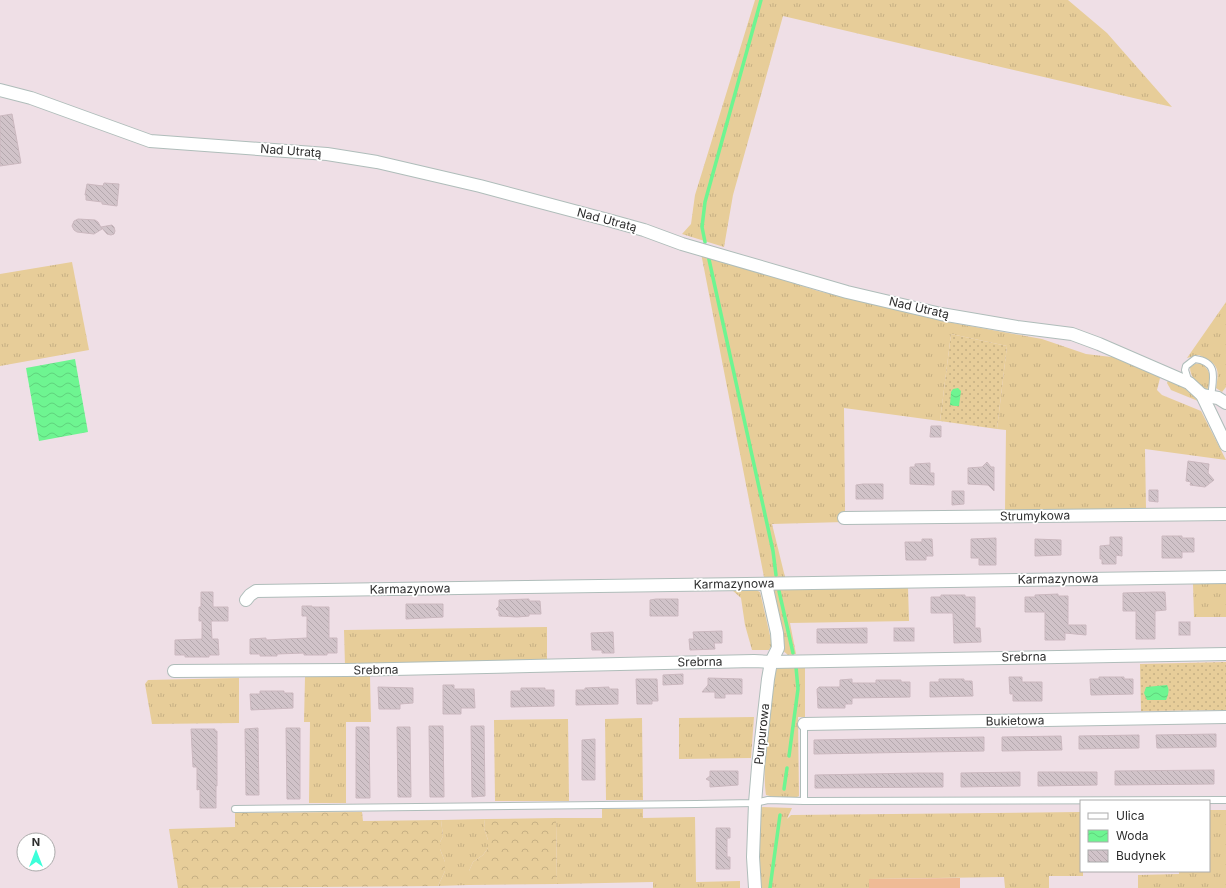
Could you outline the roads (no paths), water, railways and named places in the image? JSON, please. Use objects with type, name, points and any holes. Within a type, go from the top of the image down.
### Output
[{"type":"street","name":"Nad Utratą","points":[[0,90],[31,98],[150,141],[327,154],[411,169],[644,230],[682,244],[847,292],[941,314],[1017,327],[1072,334],[1100,344],[1189,383],[1207,396]]},
{"type":"street","points":[[1207,396],[1218,398],[1226,403]]},
{"type":"street","points":[[1207,396],[1226,445]]},
{"type":"street","name":"Strumykowa","points":[[844,518],[1226,514]]},
{"type":"street","name":"Karmazynowa","points":[[246,600],[256,591],[1226,577]]},
{"type":"street","name":"Purpurowa","points":[[755,888],[753,857],[754,803],[765,699],[771,662],[778,648],[777,633],[766,584]]},
{"type":"street","name":"Srebrna","points":[[174,671],[347,670],[746,661],[771,662],[1226,654]]},
{"type":"street","name":"Bukietowa","points":[[804,724],[1226,717]]},
{"type":"lane","points":[[1189,383],[1185,370],[1186,366],[1195,359],[1202,360],[1209,364],[1214,374],[1207,396]]},
{"type":"lane","points":[[804,724],[804,801]]},
{"type":"lane","points":[[235,809],[754,803],[768,800],[1080,800]]},
{"type":"lane","points":[[1210,800],[1226,800]]},
{"type":"water","points":[[75,359],[88,432],[39,441],[26,368]]},
{"type":"water","points":[[958,388],[961,391],[959,406],[950,405],[951,392],[953,389]]},
{"type":"water","points":[[1167,685],[1169,691],[1166,700],[1147,700],[1144,693],[1146,687]]},
{"type":"waterway","points":[[705,242],[702,227],[705,202],[761,0]]},
{"type":"waterway","points":[[708,255],[773,551],[776,575]]},
{"type":"waterway","points":[[779,591],[793,653]]},
{"type":"waterway","points":[[789,756],[798,689],[796,667]]},
{"type":"waterway","points":[[784,789],[787,768]]},
{"type":"waterway","points":[[770,888],[780,815]]}]
